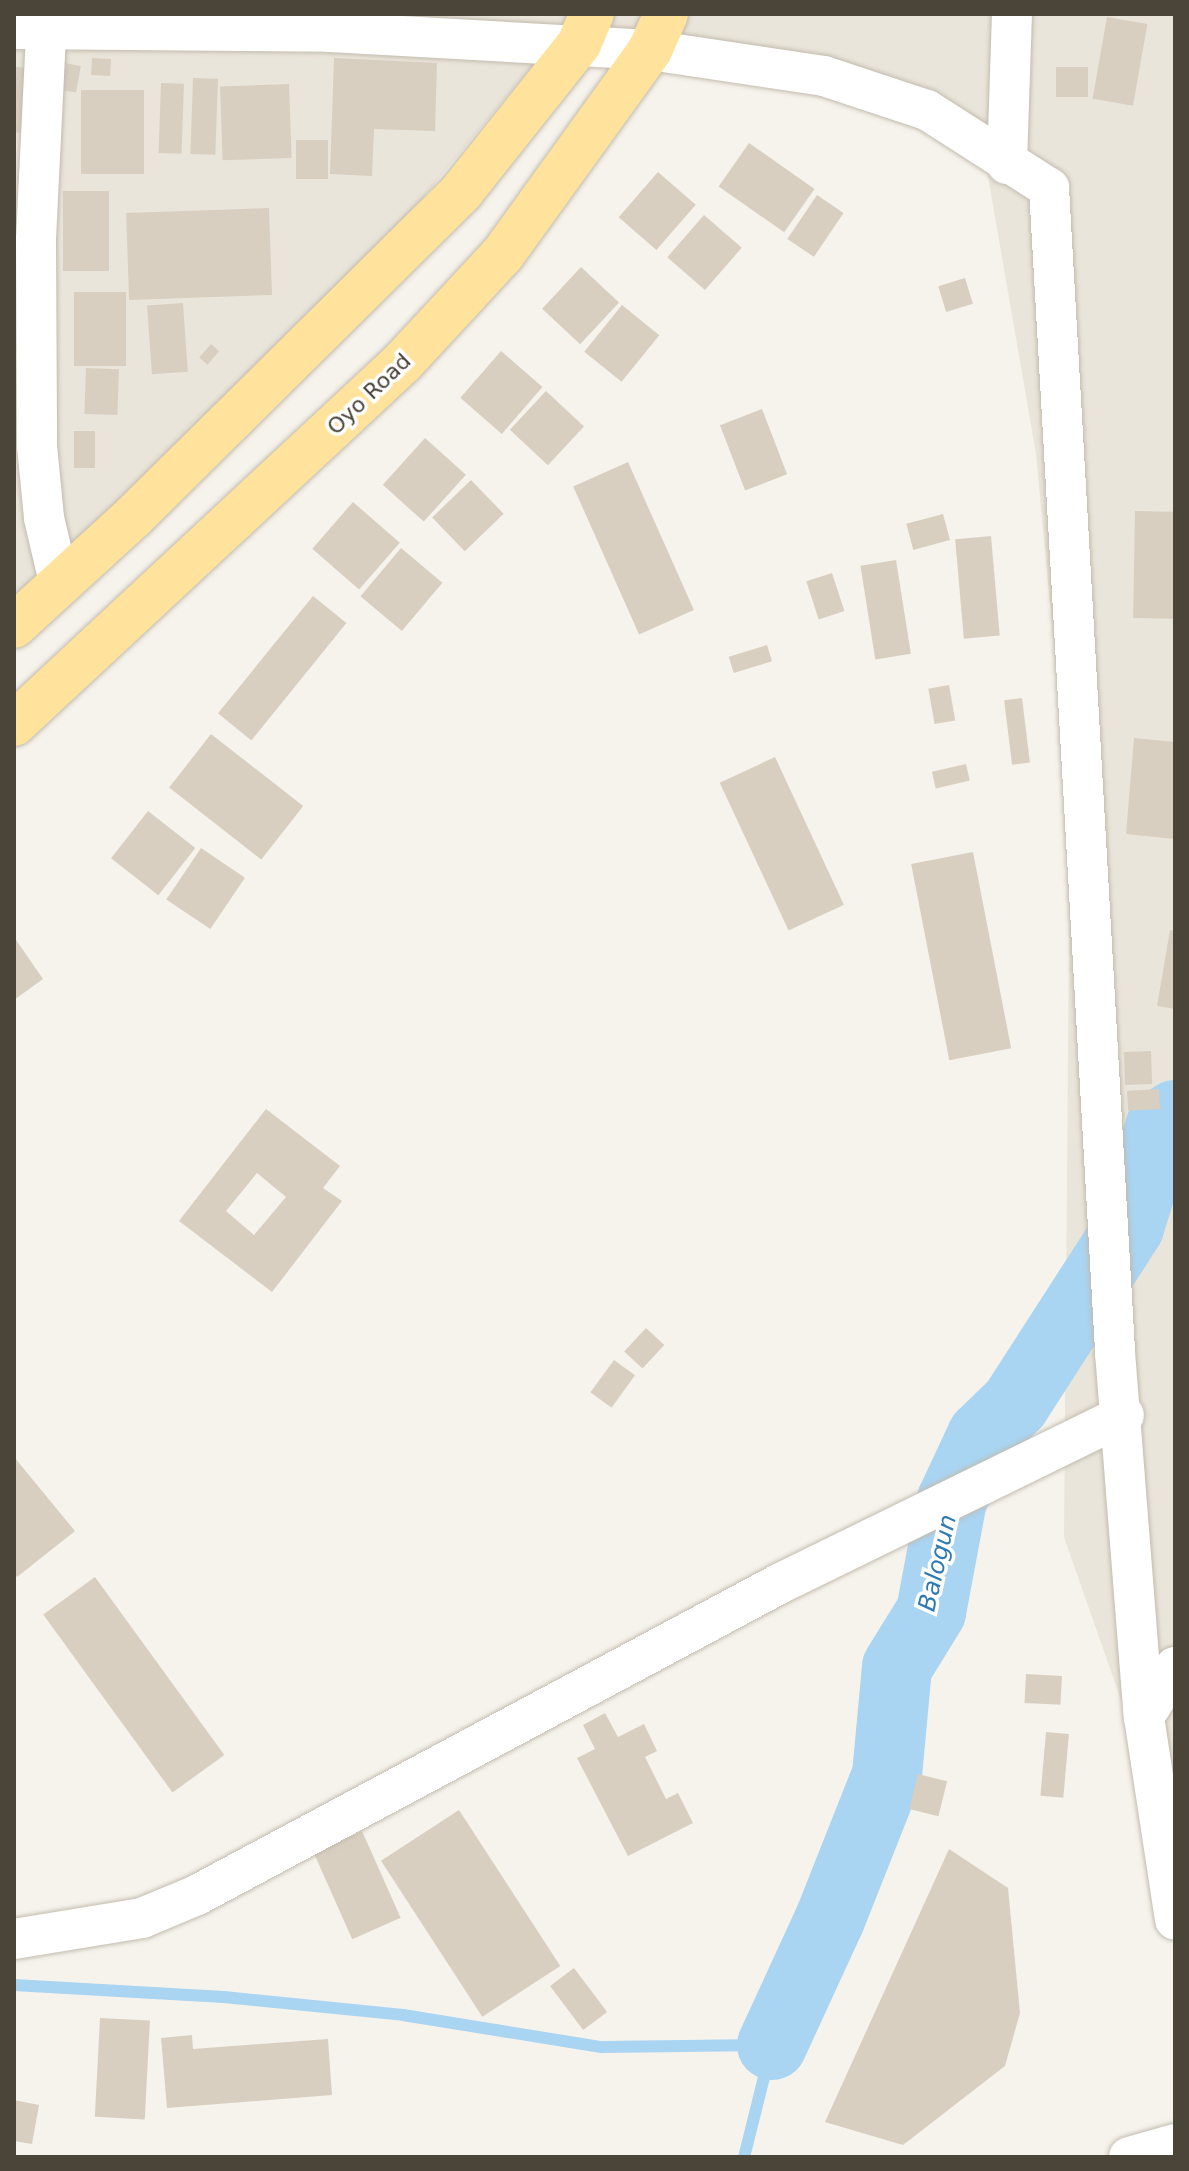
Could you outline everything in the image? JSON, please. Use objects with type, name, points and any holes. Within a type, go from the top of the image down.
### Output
[{"type":"main road","points":[[14,626],[60,586],[462,191],[585,29]]},
{"type":"main road","name":"Oyo Road","points":[[14,724],[402,363],[503,254],[658,32]]},
{"type":"street","points":[[1007,164],[1012,14]]},
{"type":"street","points":[[60,586],[44,518],[37,446],[36,24],[331,23],[658,32],[838,81],[927,110],[1007,164],[1049,188],[1111,1286],[1124,1415],[1144,1717],[1175,1920]]},
{"type":"street","points":[[14,1939],[142,1918],[197,1895],[779,1584],[1124,1415]]},
{"type":"street","points":[[1144,1717],[1175,1667]]},
{"type":"street","points":[[1129,2157],[1175,2144]]},
{"type":"shaded area","points":[[14,14],[1175,14],[1175,1886],[1156,1800],[1064,1537],[1070,817],[1036,454],[981,136],[568,23],[332,307],[14,610]]},
{"type":"building","points":[[1107,17],[1147,24],[1133,106],[1093,99]]},
{"type":"building","points":[[92,58],[111,59],[110,76],[91,75]]},
{"type":"building","points":[[334,58],[437,63],[435,131],[374,129],[372,176],[330,174]]},
{"type":"building","points":[[64,63],[81,66],[76,93],[59,90]]},
{"type":"building","points":[[14,67],[28,68],[24,133],[14,132]]},
{"type":"building","points":[[1056,67],[1088,67],[1088,97],[1056,97]]},
{"type":"building","points":[[193,78],[218,79],[215,155],[190,154]]},
{"type":"building","points":[[161,83],[184,84],[182,154],[159,153]]},
{"type":"building","points":[[289,84],[292,158],[223,160],[220,86]]},
{"type":"building","points":[[81,90],[144,90],[144,174],[81,174]]},
{"type":"building","points":[[296,140],[328,140],[328,179],[296,179]]},
{"type":"building","points":[[749,143],[815,189],[784,232],[719,186]]},
{"type":"building","points":[[658,172],[696,205],[656,250],[619,217]]},
{"type":"building","points":[[63,191],[109,191],[109,271],[63,271]]},
{"type":"building","points":[[817,195],[844,213],[814,257],[787,239]]},
{"type":"building","points":[[269,208],[272,295],[129,300],[126,213]]},
{"type":"building","points":[[704,215],[742,248],[705,290],[667,257]]},
{"type":"building","points":[[581,267],[619,302],[580,344],[542,309]]},
{"type":"building","points":[[965,278],[973,304],[946,312],[938,286]]},
{"type":"building","points":[[74,292],[126,292],[126,366],[74,366]]},
{"type":"building","points":[[183,303],[188,372],[152,374],[147,306]]},
{"type":"building","points":[[622,305],[659,335],[622,382],[584,352]]},
{"type":"building","points":[[211,344],[219,351],[207,365],[199,358]]},
{"type":"building","points":[[501,351],[543,387],[502,434],[460,398]]},
{"type":"building","points":[[86,368],[119,369],[117,415],[84,414]]},
{"type":"building","points":[[546,391],[584,426],[548,465],[510,430]]},
{"type":"building","points":[[762,409],[787,474],[745,490],[720,425]]},
{"type":"building","points":[[74,431],[95,431],[95,468],[74,468]]},
{"type":"building","points":[[425,438],[466,475],[424,522],[383,485]]},
{"type":"building","points":[[628,462],[694,610],[639,634],[573,486]]},
{"type":"building","points":[[471,480],[504,514],[465,551],[432,518]]},
{"type":"building","points":[[353,502],[400,543],[359,589],[312,549]]},
{"type":"building","points":[[1135,511],[1175,512],[1173,619],[1133,618]]},
{"type":"building","points":[[943,514],[950,540],[913,550],[906,524]]},
{"type":"building","points":[[991,536],[1000,636],[964,639],[955,539]]},
{"type":"building","points":[[401,548],[442,583],[402,631],[361,596]]},
{"type":"building","points":[[896,560],[911,654],[875,659],[860,566]]},
{"type":"building","points":[[832,573],[844,611],[819,619],[806,581]]},
{"type":"building","points":[[313,596],[346,623],[251,740],[218,713]]},
{"type":"building","points":[[767,645],[772,661],[734,673],[729,657]]},
{"type":"building","points":[[949,685],[955,720],[935,724],[928,689]]},
{"type":"building","points":[[1022,698],[1030,763],[1012,765],[1004,700]]},
{"type":"building","points":[[211,734],[303,806],[261,860],[169,788]]},
{"type":"building","points":[[1134,738],[1175,742],[1175,839],[1126,834]]},
{"type":"building","points":[[775,757],[844,905],[789,931],[720,783]]},
{"type":"building","points":[[966,764],[970,781],[936,788],[932,772]]},
{"type":"building","points":[[148,811],[195,848],[158,895],[111,858]]},
{"type":"building","points":[[201,848],[245,878],[210,929],[166,899]]},
{"type":"building","points":[[973,852],[1011,1048],[949,1060],[911,864]]},
{"type":"building","points":[[1170,930],[1175,931],[1175,1009],[1157,1006]]},
{"type":"building","points":[[14,937],[43,979],[14,1000]]},
{"type":"building","points":[[1151,1051],[1152,1084],[1125,1085],[1124,1052]]},
{"type":"building","points":[[1159,1089],[1160,1109],[1128,1111],[1127,1091]]},
{"type":"building","points":[[266,1109],[340,1166],[323,1188],[342,1201],[272,1292],[179,1221]],"holes":[[[257,1173],[286,1197],[254,1235],[226,1211]]]},
{"type":"building","points":[[646,1328],[664,1345],[642,1368],[624,1351]]},
{"type":"building","points":[[614,1360],[635,1375],[612,1408],[590,1392]]},
{"type":"building","points":[[14,1457],[75,1531],[17,1577],[14,1573]]},
{"type":"building","points":[[95,1577],[224,1755],[173,1793],[43,1615]]},
{"type":"building","points":[[1026,1674],[1062,1676],[1060,1705],[1024,1703]]},
{"type":"building","points":[[605,1713],[618,1737],[644,1724],[657,1751],[645,1757],[666,1799],[678,1793],[693,1823],[628,1856],[577,1758],[595,1749],[583,1725]]},
{"type":"building","points":[[1046,1732],[1069,1734],[1063,1798],[1040,1796]]},
{"type":"building","points":[[918,1774],[947,1781],[938,1816],[909,1809]]},
{"type":"building","points":[[459,1810],[560,1966],[482,2017],[381,1861]]},
{"type":"building","points":[[362,1831],[401,1918],[352,1939],[314,1853]]},
{"type":"building","points":[[949,1849],[1008,1888],[1020,2013],[1005,2066],[903,2145],[825,2122]]},
{"type":"building","points":[[574,1968],[607,2012],[583,2030],[550,1986]]},
{"type":"building","points":[[100,2018],[150,2021],[145,2119],[95,2117]]},
{"type":"building","points":[[192,2035],[193,2049],[328,2039],[332,2095],[167,2108],[161,2038]]},
{"type":"building","points":[[14,2100],[39,2105],[32,2144],[14,2141]]},
{"type":"waterway","name":"Balogun","points":[[772,2045],[830,1919],[887,1775],[897,1667],[931,1612],[952,1500],[982,1436],[1015,1404],[1129,1227],[1161,1125],[1175,1115]]},
{"type":"waterway","points":[[14,1985],[224,1997],[403,2015],[601,2047],[772,2045],[744,2157]]}]
